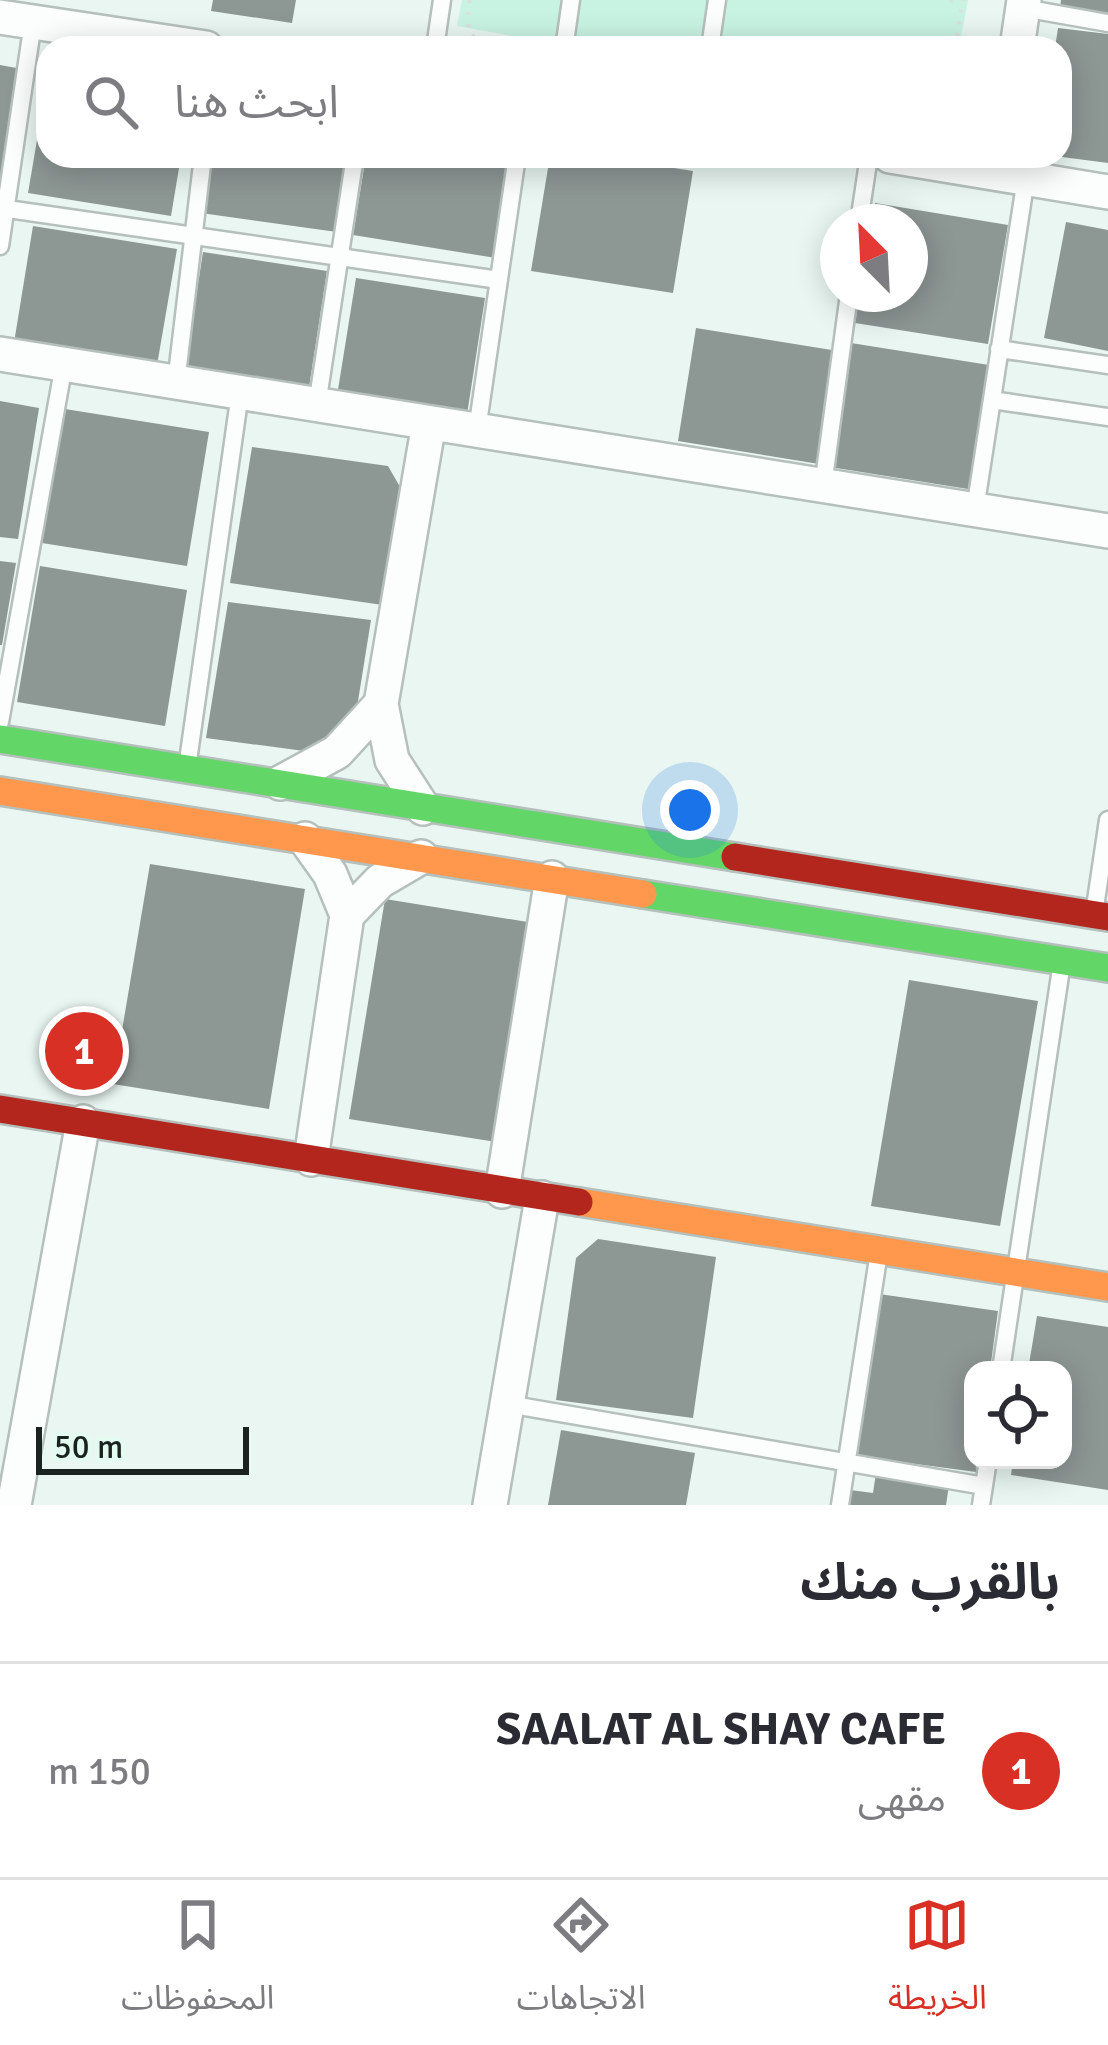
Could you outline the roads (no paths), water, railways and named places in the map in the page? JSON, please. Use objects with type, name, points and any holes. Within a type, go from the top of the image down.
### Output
[{"type":"main road","points":[[0,740],[1101,916]]},
{"type":"main road","points":[[0,791],[1108,968]]},
{"type":"main road","points":[[1062,962],[1108,951]]},
{"type":"main road","points":[[0,1109],[1108,1287]]},
{"type":"street","points":[[1019,36],[1023,4]]},
{"type":"street","points":[[40,16],[144,36]]},
{"type":"street","points":[[1008,169],[1108,192]]},
{"type":"street","points":[[0,354],[1108,531]]},
{"type":"street","points":[[423,808],[392,760],[382,704],[429,423]]},
{"type":"street","points":[[280,783],[337,752],[382,704]]},
{"type":"street","points":[[305,838],[330,874],[347,915],[311,1159]]},
{"type":"street","points":[[347,915],[380,881],[421,857]]},
{"type":"street","points":[[502,1191],[552,878]]},
{"type":"street","points":[[14,1505],[83,1122]]},
{"type":"street","points":[[490,1505],[542,1198]]},
{"type":"lane","points":[[437,36],[442,0]]},
{"type":"lane","points":[[566,36],[571,0]]},
{"type":"lane","points":[[712,36],[716,0]]},
{"type":"lane","points":[[1023,4],[1108,23]]},
{"type":"lane","points":[[0,246],[36,37]]},
{"type":"lane","points":[[176,383],[202,168]]},
{"type":"lane","points":[[317,405],[353,168]]},
{"type":"lane","points":[[477,430],[515,168]]},
{"type":"lane","points":[[862,204],[867,168]]},
{"type":"lane","points":[[975,510],[999,350],[1008,169]]},
{"type":"lane","points":[[3,208],[499,280]]},
{"type":"lane","points":[[823,485],[847,312]]},
{"type":"lane","points":[[999,350],[1108,365]]},
{"type":"lane","points":[[0,722],[64,364]]},
{"type":"lane","points":[[187,769],[240,393]]},
{"type":"lane","points":[[992,400],[1108,417]]},
{"type":"lane","points":[[1101,916],[1108,820]]},
{"type":"lane","points":[[1002,1361],[1062,962]]},
{"type":"lane","points":[[840,1505],[879,1251]]},
{"type":"lane","points":[[507,1404],[984,1486]]},
{"type":"lane","points":[[981,1505],[987,1469]]},
{"type":"place","name":"SAALAT AL SHAY CAFE","points":[[84,1051]]}]
